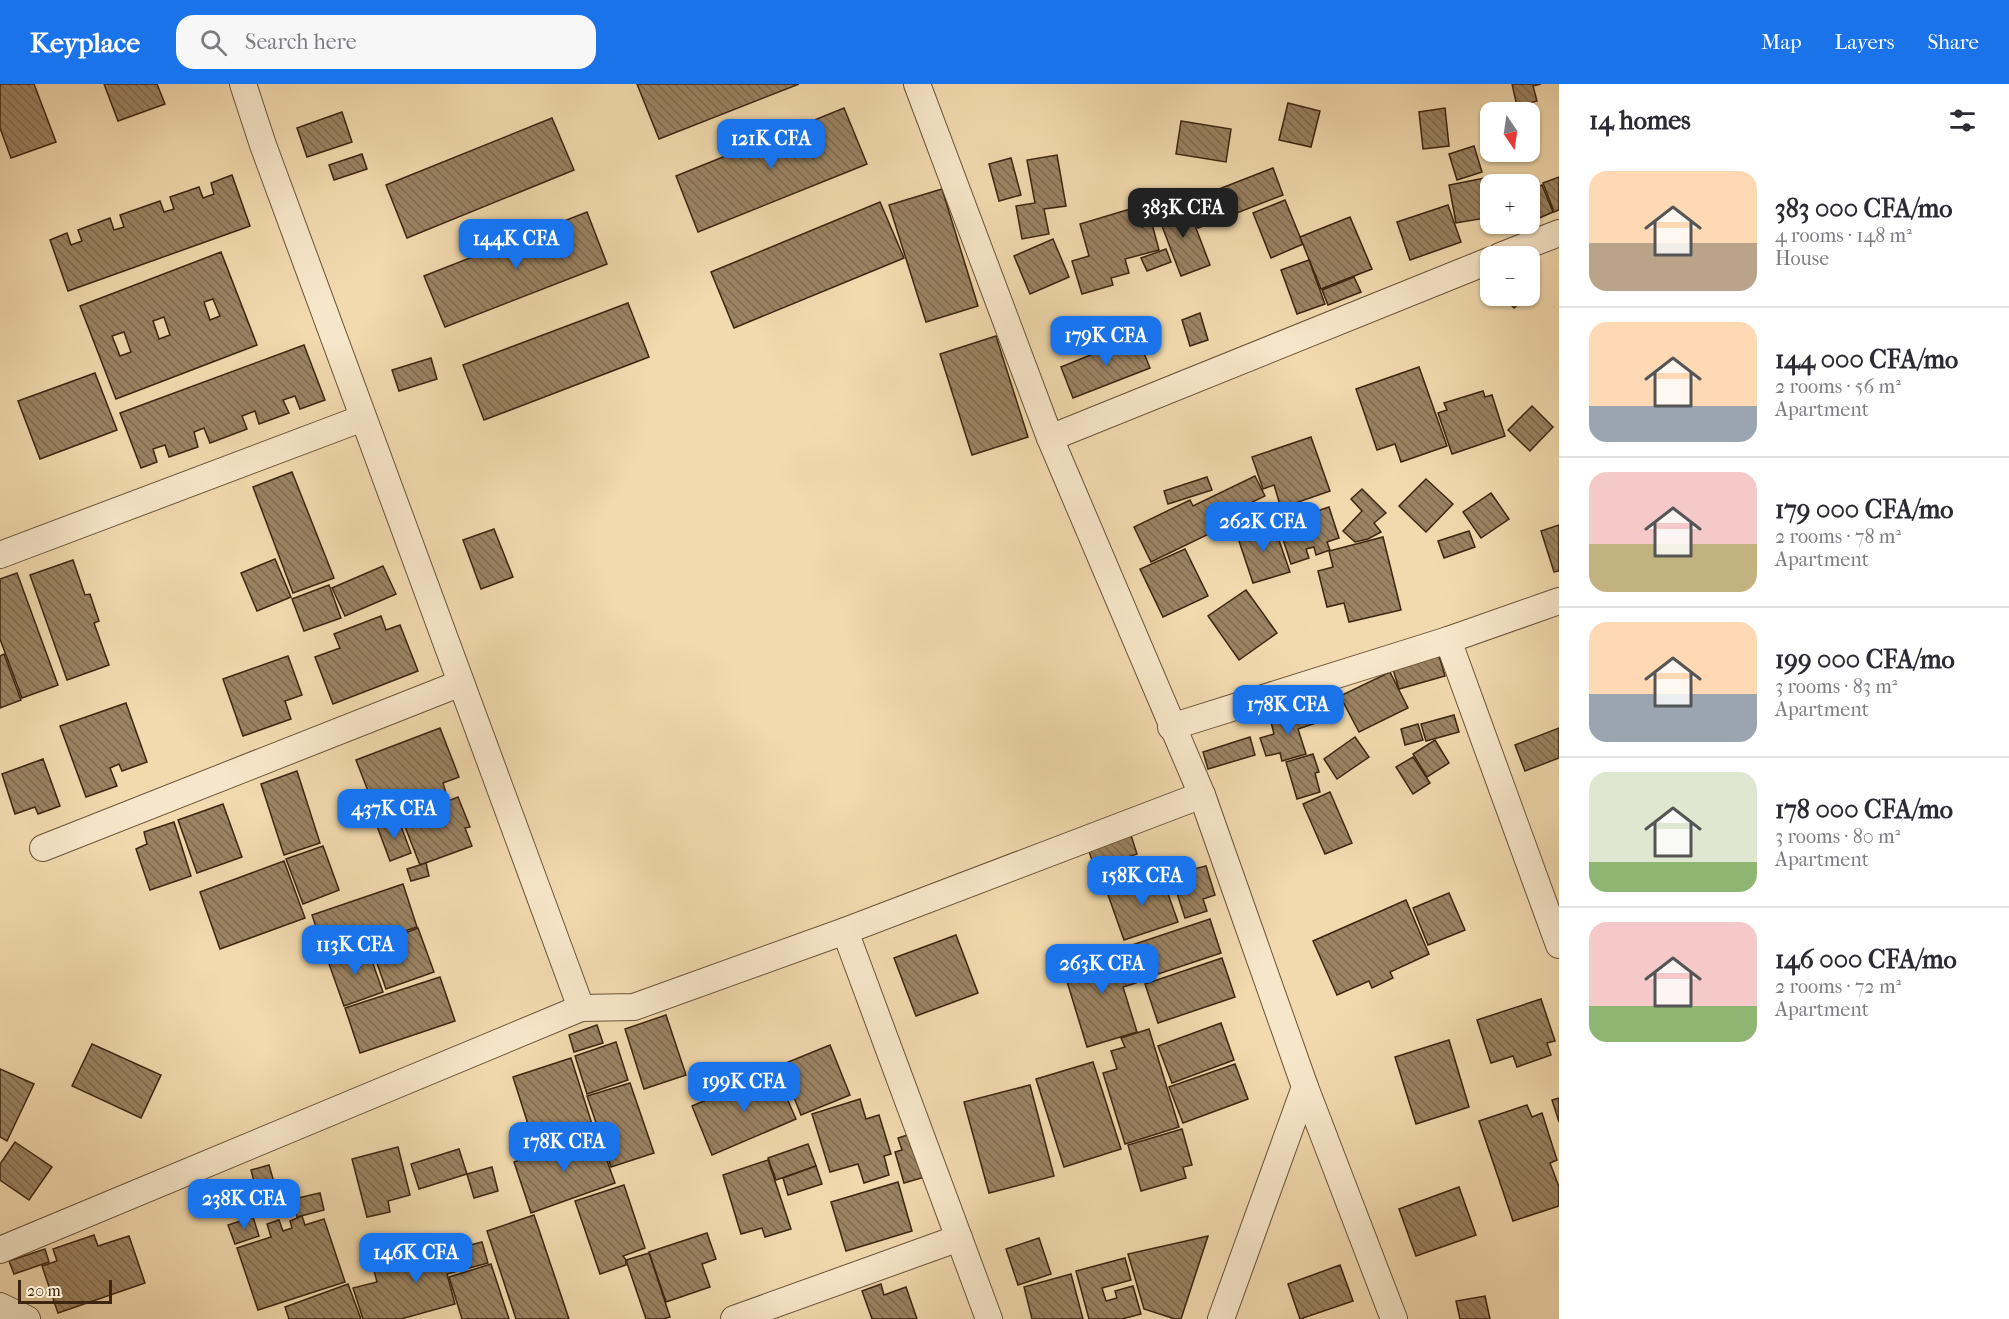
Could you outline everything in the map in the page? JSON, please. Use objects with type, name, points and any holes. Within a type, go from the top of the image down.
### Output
[{"type":"street","points":[[243,84],[263,145],[580,1008]]},
{"type":"street","points":[[917,84],[1050,438],[1202,795],[1305,1087],[1394,1319]]},
{"type":"street","points":[[1525,246],[1559,232]]},
{"type":"street","points":[[1050,438],[1480,264]]},
{"type":"street","points":[[0,555],[363,418]]},
{"type":"street","points":[[1172,728],[1448,640],[1559,601]]},
{"type":"street","points":[[1448,640],[1559,945]]},
{"type":"street","points":[[43,848],[461,683]]},
{"type":"street","points":[[0,1250],[580,1008],[634,1007],[845,931],[1202,795]]},
{"type":"street","points":[[845,931],[989,1319]]},
{"type":"street","points":[[1221,1319],[1305,1087]]},
{"type":"street","points":[[734,1319],[959,1238]]},
{"type":"street","points":[[0,1306],[27,1319]]},
{"type":"building","points":[[0,84],[34,84],[56,142],[11,158],[0,128]]},
{"type":"building","points":[[104,84],[157,84],[165,104],[118,121]]},
{"type":"building","points":[[637,84],[799,84],[659,139]]},
{"type":"building","points":[[1512,84],[1541,84],[1533,86],[1537,101],[1516,102]]},
{"type":"building","points":[[1288,103],[1320,111],[1311,147],[1279,140]]},
{"type":"building","points":[[844,108],[867,164],[698,232],[676,176]]},
{"type":"building","points":[[1445,108],[1449,146],[1423,149],[1419,112]]},
{"type":"building","points":[[342,112],[352,142],[307,157],[297,128]]},
{"type":"building","points":[[552,118],[574,170],[407,238],[386,185]]},
{"type":"building","points":[[1181,121],[1231,129],[1226,162],[1176,154]]},
{"type":"building","points":[[1474,146],[1482,172],[1457,180],[1449,154]]},
{"type":"building","points":[[362,154],[367,169],[334,180],[329,165]]},
{"type":"building","points":[[1057,155],[1066,206],[1044,209],[1049,234],[1022,239],[1016,206],[1035,203],[1027,160]]},
{"type":"building","points":[[1011,158],[1021,195],[999,201],[989,164]]},
{"type":"building","points":[[1273,168],[1283,195],[1224,218],[1214,191]]},
{"type":"building","points":[[232,175],[250,226],[68,291],[50,240],[67,233],[71,245],[82,241],[78,230],[110,218],[114,230],[124,227],[120,215],[160,201],[164,212],[174,209],[170,197],[199,187],[203,198],[214,194],[211,183]]},
{"type":"building","points":[[1559,177],[1559,210],[1554,212],[1543,183]]},
{"type":"building","points":[[1480,179],[1480,219],[1456,223],[1449,185]]},
{"type":"building","points":[[1542,185],[1553,212],[1540,218],[1540,186]]},
{"type":"building","points":[[942,189],[978,306],[926,322],[889,205]]},
{"type":"building","points":[[1211,190],[1222,219],[1198,228],[1187,199]]},
{"type":"building","points":[[1285,200],[1303,244],[1271,258],[1253,213]]},
{"type":"building","points":[[880,202],[904,258],[734,328],[711,272]]},
{"type":"building","points":[[1186,202],[1210,265],[1181,276],[1157,213]]},
{"type":"building","points":[[1448,205],[1461,242],[1410,260],[1397,222]]},
{"type":"building","points":[[1137,207],[1142,227],[1152,224],[1159,250],[1125,259],[1129,273],[1111,278],[1113,285],[1082,294],[1072,261],[1089,256],[1080,224]]},
{"type":"building","points":[[587,212],[607,264],[445,327],[424,276]]},
{"type":"building","points":[[1350,217],[1372,269],[1321,289],[1300,237]]},
{"type":"building","points":[[1053,239],[1069,277],[1030,294],[1014,256]]},
{"type":"building","points":[[1166,249],[1171,262],[1147,271],[1141,258]]},
{"type":"building","points":[[221,252],[257,345],[116,399],[80,306]],"holes":[[[213,299],[220,316],[210,320],[204,302]],[[164,317],[170,335],[159,339],[153,321]],[[124,332],[131,352],[120,356],[112,336]]]},
{"type":"building","points":[[1309,260],[1325,304],[1297,314],[1281,270]]},
{"type":"building","points":[[1354,277],[1361,292],[1328,305],[1322,290]]},
{"type":"building","points":[[628,303],[649,357],[484,420],[463,365]]},
{"type":"building","points":[[1200,313],[1208,340],[1190,346],[1182,320]]},
{"type":"building","points":[[996,336],[1028,437],[972,455],[940,354]]},
{"type":"building","points":[[1137,336],[1150,368],[1073,398],[1061,367]]},
{"type":"building","points":[[304,345],[325,400],[300,409],[295,396],[283,400],[289,413],[259,424],[255,411],[242,416],[247,429],[210,443],[204,428],[194,432],[198,447],[169,457],[165,445],[153,449],[157,462],[141,468],[120,413]]},
{"type":"building","points":[[431,358],[437,379],[399,391],[392,370]]},
{"type":"building","points":[[1419,367],[1447,446],[1401,462],[1395,444],[1377,450],[1356,389]]},
{"type":"building","points":[[95,373],[117,430],[40,459],[18,401]]},
{"type":"building","points":[[1483,391],[1485,397],[1492,395],[1505,436],[1452,454],[1438,413],[1447,410],[1444,403]]},
{"type":"building","points":[[1532,406],[1553,427],[1530,451],[1508,430]]},
{"type":"building","points":[[1311,437],[1330,491],[1281,508],[1274,485],[1263,489],[1252,457]]},
{"type":"building","points":[[292,472],[334,578],[293,593],[253,487]]},
{"type":"building","points":[[1255,476],[1265,496],[1242,507],[1246,516],[1151,562],[1134,527],[1190,500],[1193,506]]},
{"type":"building","points":[[1207,477],[1212,490],[1168,504],[1164,491]]},
{"type":"building","points":[[1426,479],[1453,504],[1426,532],[1399,506]]},
{"type":"building","points":[[1362,489],[1386,513],[1374,523],[1381,532],[1368,539],[1355,542],[1343,531],[1362,511],[1351,499]]},
{"type":"building","points":[[1491,493],[1509,519],[1481,538],[1463,512]]},
{"type":"building","points":[[1329,507],[1339,538],[1327,542],[1330,550],[1316,555],[1314,547],[1306,549],[1309,558],[1291,564],[1278,524]]},
{"type":"building","points":[[1273,523],[1290,572],[1253,583],[1237,535]]},
{"type":"building","points":[[1559,525],[1559,571],[1554,572],[1541,531]]},
{"type":"building","points":[[494,529],[513,577],[481,589],[463,540]]},
{"type":"building","points":[[1469,531],[1475,547],[1444,558],[1438,541]]},
{"type":"building","points":[[1383,537],[1401,610],[1349,622],[1344,603],[1327,607],[1318,571],[1333,567],[1329,551]]},
{"type":"building","points":[[1185,549],[1208,596],[1163,617],[1140,569]]},
{"type":"building","points":[[275,559],[291,597],[257,611],[241,573]]},
{"type":"building","points":[[73,560],[85,595],[90,594],[99,621],[94,623],[109,665],[67,680],[30,575]]},
{"type":"building","points":[[383,566],[396,594],[345,616],[332,588]]},
{"type":"building","points":[[17,573],[58,685],[22,698],[0,639],[0,579]]},
{"type":"building","points":[[329,585],[341,618],[304,631],[292,599]]},
{"type":"building","points":[[1246,590],[1277,633],[1239,660],[1208,616]]},
{"type":"building","points":[[381,616],[386,630],[400,625],[418,671],[333,704],[315,657],[340,648],[334,634]]},
{"type":"building","points":[[1438,652],[1445,676],[1399,689],[1392,666]]},
{"type":"building","points":[[4,654],[21,700],[0,708],[0,656]]},
{"type":"building","points":[[288,656],[302,695],[285,701],[291,719],[243,736],[223,679]]},
{"type":"building","points":[[1390,672],[1408,708],[1359,732],[1340,696]]},
{"type":"building","points":[[126,703],[147,762],[122,771],[119,764],[110,768],[117,786],[86,797],[60,726]]},
{"type":"building","points":[[1312,710],[1316,723],[1298,729],[1306,754],[1282,761],[1280,753],[1266,756],[1260,738],[1274,734],[1271,722]]},
{"type":"building","points":[[1454,715],[1459,732],[1426,741],[1421,724]]},
{"type":"building","points":[[1418,724],[1423,740],[1405,745],[1401,729]]},
{"type":"building","points":[[440,728],[459,777],[443,783],[446,793],[399,811],[395,801],[375,809],[356,760]]},
{"type":"building","points":[[1559,728],[1559,758],[1525,771],[1515,745]]},
{"type":"building","points":[[1250,737],[1255,755],[1208,769],[1203,752]]},
{"type":"building","points":[[1355,737],[1369,757],[1337,779],[1324,759]]},
{"type":"building","points":[[1435,740],[1449,763],[1427,777],[1413,754]]},
{"type":"building","points":[[1313,754],[1319,772],[1315,773],[1320,792],[1297,799],[1286,762]]},
{"type":"building","points":[[1413,757],[1430,783],[1413,794],[1396,767]]},
{"type":"building","points":[[43,759],[60,806],[38,814],[35,807],[15,814],[2,774]]},
{"type":"building","points":[[297,771],[320,843],[284,855],[261,784]]},
{"type":"building","points":[[1330,792],[1352,843],[1325,854],[1303,804]]},
{"type":"building","points":[[458,797],[470,827],[465,828],[472,846],[420,865],[402,819]]},
{"type":"building","points":[[223,804],[242,857],[197,873],[178,820]]},
{"type":"building","points":[[398,818],[411,853],[390,861],[377,826]]},
{"type":"building","points":[[174,822],[191,876],[150,890],[136,849],[147,844],[144,832]]},
{"type":"building","points":[[1130,832],[1137,854],[1095,868],[1087,846]]},
{"type":"building","points":[[323,846],[339,890],[303,904],[286,859]]},
{"type":"building","points":[[284,861],[305,918],[220,949],[200,892]]},
{"type":"building","points":[[426,863],[429,876],[411,881],[407,869]]},
{"type":"building","points":[[1192,865],[1194,869],[1206,866],[1215,895],[1203,899],[1207,911],[1185,918],[1170,872]]},
{"type":"building","points":[[1161,874],[1178,922],[1124,940],[1107,892]]},
{"type":"building","points":[[403,884],[417,927],[326,957],[312,915]]},
{"type":"building","points":[[1449,893],[1465,930],[1428,945],[1413,908]]},
{"type":"building","points":[[1406,900],[1429,954],[1390,972],[1393,978],[1372,988],[1369,981],[1337,995],[1313,941]]},
{"type":"building","points":[[1210,919],[1221,953],[1143,979],[1132,945]]},
{"type":"building","points":[[418,928],[434,972],[386,989],[371,946]]},
{"type":"building","points":[[956,935],[978,993],[916,1016],[894,958]]},
{"type":"building","points":[[1125,946],[1136,983],[1123,987],[1137,1032],[1087,1047],[1062,965]]},
{"type":"building","points":[[367,947],[383,992],[344,1006],[328,961]]},
{"type":"building","points":[[1222,958],[1235,997],[1158,1023],[1145,984]]},
{"type":"building","points":[[440,977],[455,1021],[360,1053],[345,1008]]},
{"type":"building","points":[[1541,999],[1555,1041],[1547,1043],[1551,1055],[1517,1067],[1513,1056],[1491,1063],[1477,1020]]},
{"type":"building","points":[[666,1015],[686,1075],[644,1089],[625,1029]]},
{"type":"building","points":[[1221,1023],[1234,1060],[1172,1083],[1158,1046]]},
{"type":"building","points":[[597,1025],[603,1043],[574,1052],[569,1035]]},
{"type":"building","points":[[1149,1029],[1179,1127],[1125,1144],[1103,1073],[1117,1069],[1111,1051],[1125,1047],[1121,1038]]},
{"type":"building","points":[[1449,1040],[1469,1107],[1416,1124],[1395,1057]]},
{"type":"building","points":[[616,1042],[628,1080],[587,1094],[575,1056]]},
{"type":"building","points":[[92,1044],[161,1075],[141,1118],[72,1086]]},
{"type":"building","points":[[830,1045],[850,1095],[801,1115],[781,1065]]},
{"type":"building","points":[[571,1058],[592,1124],[534,1143],[513,1077]]},
{"type":"building","points":[[1093,1062],[1121,1149],[1064,1167],[1036,1079]]},
{"type":"building","points":[[1235,1064],[1248,1099],[1183,1123],[1169,1087]]},
{"type":"building","points":[[0,1069],[34,1084],[7,1141],[0,1137]]},
{"type":"building","points":[[775,1071],[796,1119],[712,1155],[692,1106]]},
{"type":"building","points":[[630,1083],[654,1153],[611,1167],[587,1096]]},
{"type":"building","points":[[1030,1085],[1054,1176],[989,1193],[964,1102]]},
{"type":"building","points":[[1559,1098],[1559,1122],[1552,1100]]},
{"type":"building","points":[[860,1099],[866,1119],[879,1115],[891,1154],[884,1156],[889,1175],[864,1183],[858,1164],[830,1172],[812,1114]]},
{"type":"building","points":[[1527,1105],[1532,1117],[1542,1113],[1557,1160],[1550,1163],[1559,1187],[1559,1206],[1513,1221],[1479,1121]]},
{"type":"building","points":[[1182,1129],[1192,1165],[1183,1167],[1186,1178],[1141,1191],[1128,1145]]},
{"type":"building","points":[[597,1133],[615,1183],[531,1213],[514,1162]]},
{"type":"building","points":[[914,1133],[928,1176],[904,1183],[895,1152],[902,1150],[898,1138]]},
{"type":"building","points":[[15,1142],[52,1167],[29,1200],[0,1180],[0,1164]]},
{"type":"building","points":[[808,1144],[816,1166],[776,1180],[768,1158]]},
{"type":"building","points":[[398,1147],[410,1195],[388,1201],[390,1212],[367,1217],[352,1159]]},
{"type":"building","points":[[459,1149],[467,1174],[419,1189],[411,1164]]},
{"type":"building","points":[[768,1160],[791,1229],[765,1237],[762,1228],[741,1234],[723,1175]]},
{"type":"building","points":[[269,1165],[280,1203],[261,1208],[251,1170]]},
{"type":"building","points":[[816,1166],[822,1184],[788,1195],[783,1178]]},
{"type":"building","points":[[492,1167],[498,1191],[474,1198],[467,1174]]},
{"type":"building","points":[[898,1182],[912,1231],[846,1251],[831,1202]]},
{"type":"building","points":[[624,1185],[645,1248],[623,1256],[626,1265],[600,1274],[575,1201]]},
{"type":"building","points":[[1459,1187],[1476,1235],[1416,1256],[1399,1209]]},
{"type":"building","points":[[320,1193],[324,1210],[297,1217],[293,1199]]},
{"type":"building","points":[[534,1215],[569,1319],[516,1319],[487,1231]]},
{"type":"building","points":[[302,1216],[305,1225],[324,1219],[345,1282],[258,1310],[237,1248],[271,1237],[267,1224],[279,1220],[283,1231],[292,1228],[290,1221]]},
{"type":"building","points":[[253,1217],[259,1236],[235,1244],[228,1225]]},
{"type":"building","points":[[707,1233],[716,1259],[702,1264],[710,1287],[666,1302],[649,1252]]},
{"type":"building","points":[[94,1235],[98,1246],[129,1236],[145,1283],[58,1313],[42,1266],[57,1261],[53,1249]]},
{"type":"building","points":[[1208,1236],[1181,1319],[1144,1309],[1128,1254]]},
{"type":"building","points":[[1039,1238],[1051,1274],[1018,1285],[1006,1249]]},
{"type":"building","points":[[482,1242],[488,1263],[447,1274],[455,1304],[401,1319],[363,1319],[353,1288],[377,1282],[373,1267],[418,1255],[420,1261],[439,1256],[439,1253]]},
{"type":"building","points":[[45,1249],[49,1262],[14,1274],[9,1261]]},
{"type":"building","points":[[649,1253],[670,1317],[663,1319],[646,1319],[626,1260]]},
{"type":"building","points":[[1125,1258],[1131,1280],[1102,1288],[1106,1301],[1117,1298],[1115,1291],[1133,1286],[1141,1314],[1122,1319],[1089,1319],[1076,1271]]},
{"type":"building","points":[[491,1264],[509,1319],[462,1319],[449,1277]]},
{"type":"building","points":[[1340,1265],[1353,1301],[1300,1319],[1288,1284]]},
{"type":"building","points":[[1071,1274],[1083,1319],[1032,1319],[1024,1287]]},
{"type":"building","points":[[348,1284],[361,1319],[289,1319],[285,1307]]},
{"type":"building","points":[[881,1284],[884,1295],[906,1287],[917,1319],[872,1319],[862,1291]]},
{"type":"building","points":[[1485,1296],[1490,1319],[1460,1319],[1456,1301]]}]
